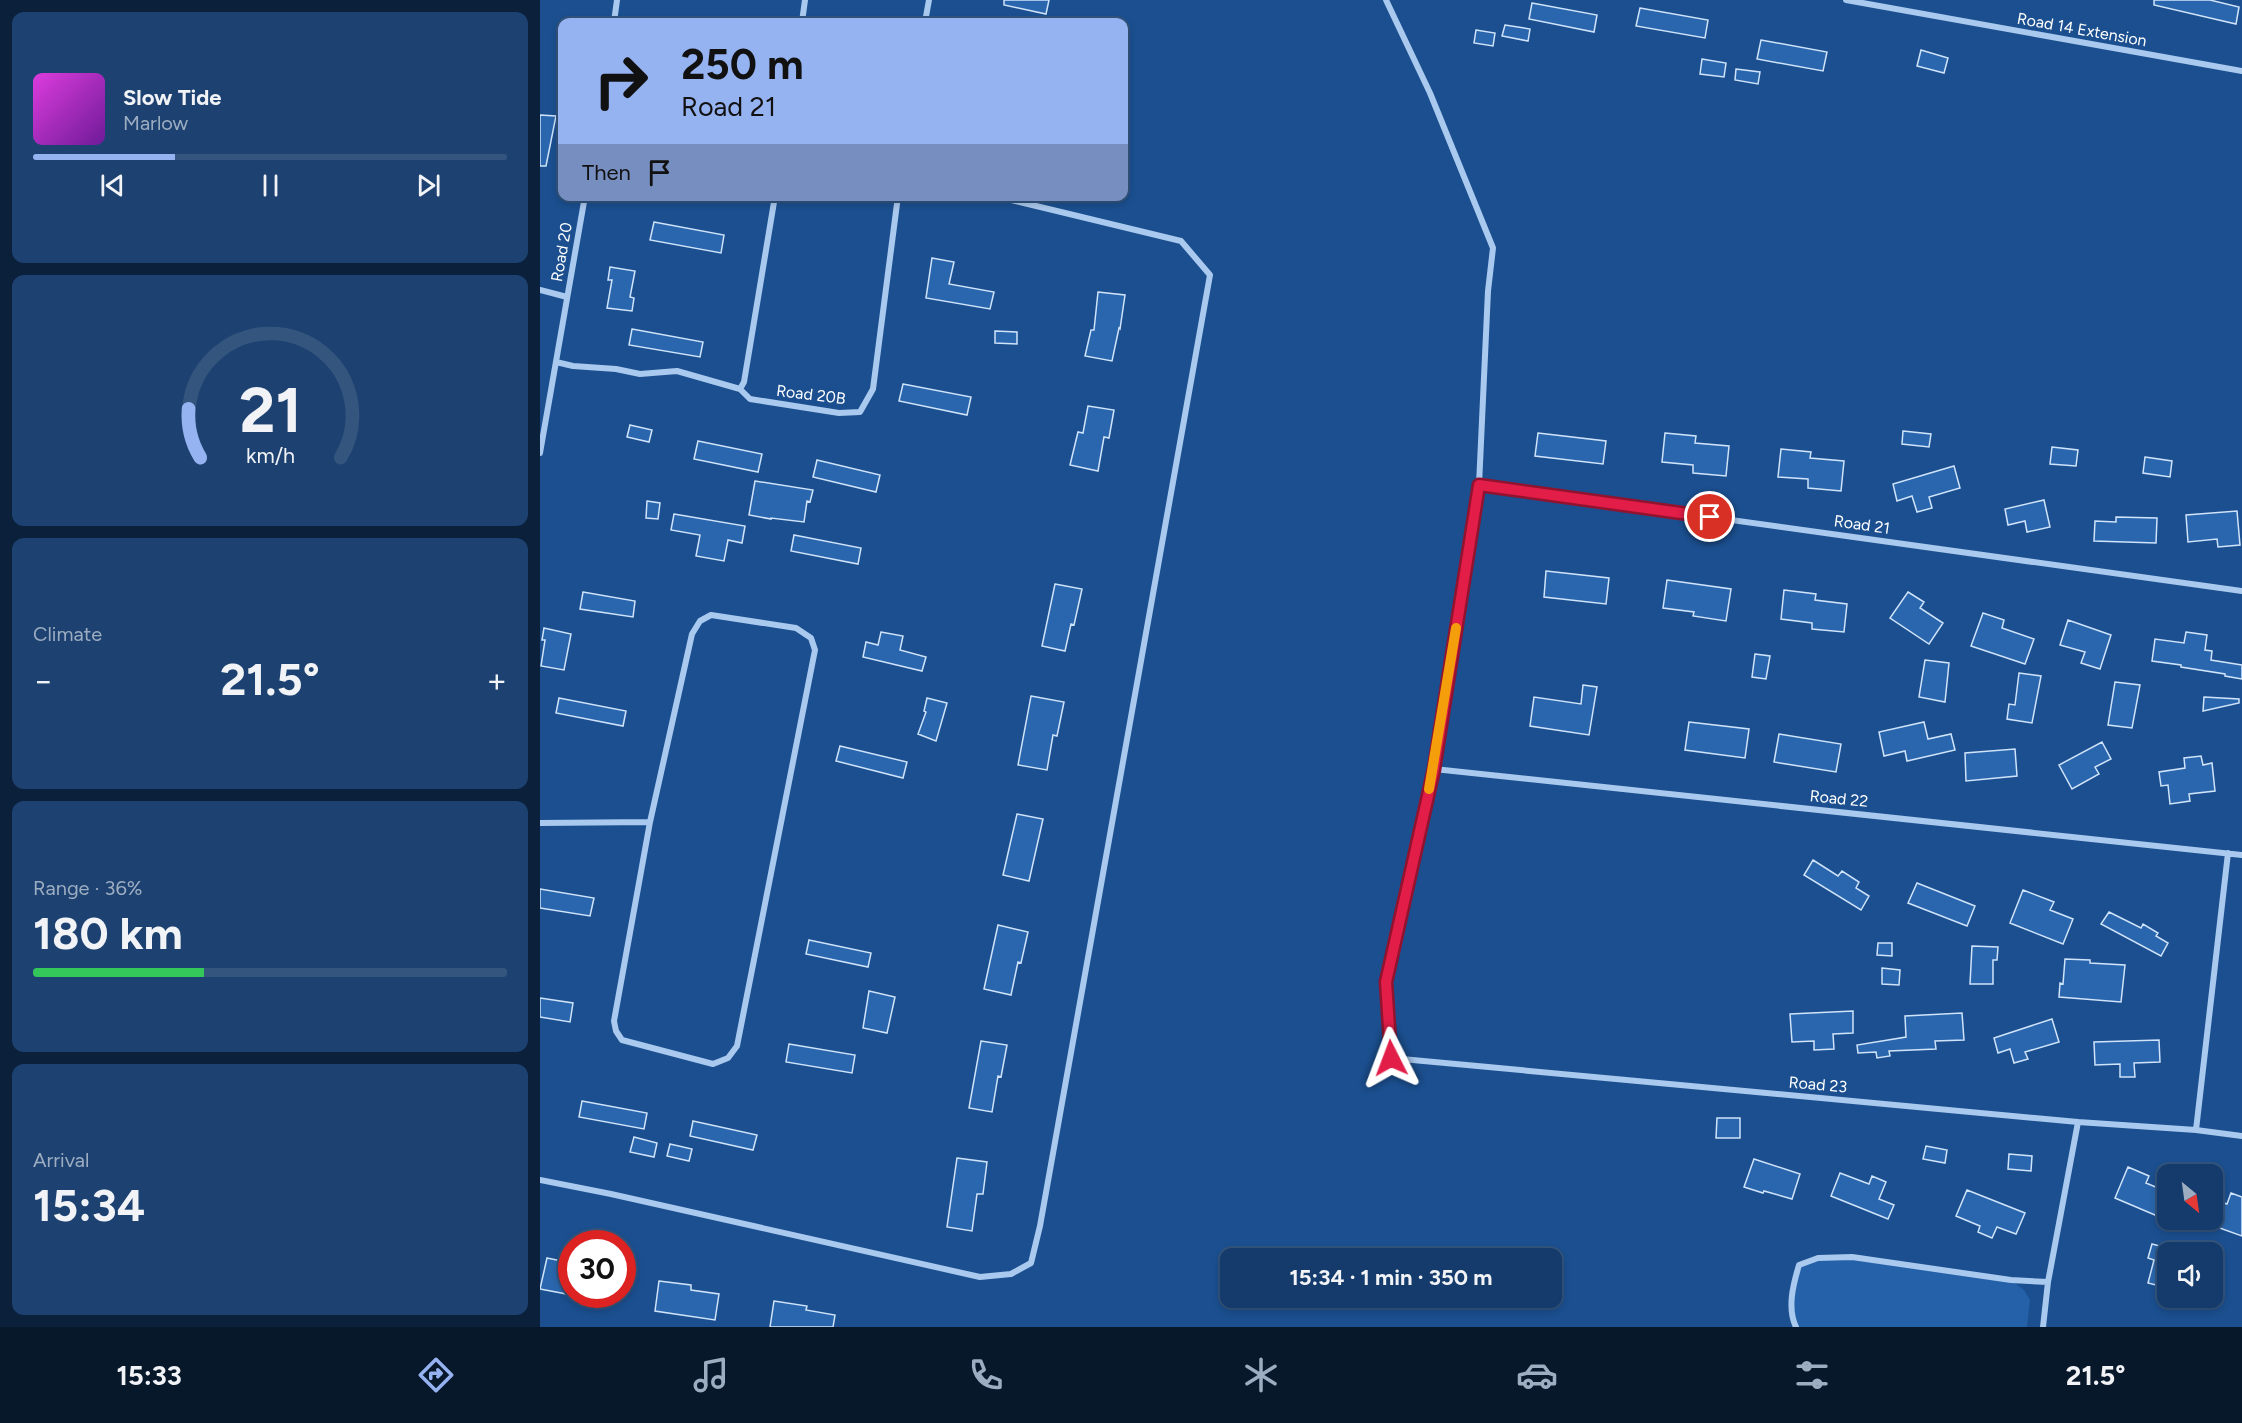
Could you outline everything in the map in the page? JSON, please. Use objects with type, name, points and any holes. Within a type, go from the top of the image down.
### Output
[{"type":"street","points":[[615,18],[617,0]]},
{"type":"street","points":[[803,18],[805,0]]},
{"type":"street","points":[[926,18],[929,0]]},
{"type":"street","points":[[1386,0],[1430,93],[1492,248],[1479,485],[1434,769]]},
{"type":"street","name":"Road 14 Extension","points":[[1846,0],[2242,71]]},
{"type":"street","name":"Road 20","points":[[540,453],[584,201]]},
{"type":"street","points":[[556,362],[640,374],[677,371],[740,389],[744,382],[774,201]]},
{"type":"street","name":"Road 20B","points":[[740,389],[750,399],[839,413],[860,412],[873,389],[897,201]]},
{"type":"street","points":[[540,1180],[980,1277],[1011,1274],[1031,1263],[1040,1226],[1210,275],[1181,242],[1015,201]]},
{"type":"street","points":[[540,290],[567,297]]},
{"type":"street","name":"Road 21","points":[[1479,485],[2242,591]]},
{"type":"street","points":[[711,615],[796,628],[811,638],[815,650],[737,1046],[728,1058],[712,1064],[622,1040],[616,1031],[614,1021],[650,822],[692,634],[700,621],[711,615]]},
{"type":"street","name":"Road 22","points":[[1434,769],[2242,855]]},
{"type":"street","name":"Road 23","points":[[1434,769],[1386,982],[1391,1058],[2242,1136]]},
{"type":"street","points":[[540,823],[650,822]]},
{"type":"street","points":[[2196,1130],[2228,853]]},
{"type":"street","points":[[2043,1327],[2048,1282],[2078,1122]]},
{"type":"street","points":[[1796,1327],[1791,1318],[1792,1286],[1799,1265],[1818,1257],[1852,1257],[2011,1280],[2048,1282]]},
{"type":"shaded area","points":[[1852,1257],[2011,1280],[2024,1290],[2030,1300],[2027,1327],[1796,1327],[1792,1286],[1799,1265],[1818,1258]]},
{"type":"building","points":[[1004,0],[1049,0],[1046,14],[1004,5]]},
{"type":"building","points":[[2154,0],[2210,0],[2239,7],[2236,24],[2154,5]]},
{"type":"building","points":[[1532,3],[1597,15],[1594,32],[1529,19]]},
{"type":"building","points":[[1640,8],[1708,20],[1705,38],[1636,26]]},
{"type":"building","points":[[1505,25],[1530,29],[1528,41],[1502,36]]},
{"type":"building","points":[[1476,30],[1495,33],[1493,46],[1474,43]]},
{"type":"building","points":[[1761,40],[1827,52],[1823,71],[1757,59]]},
{"type":"building","points":[[1921,50],[1948,58],[1944,73],[1917,66]]},
{"type":"building","points":[[1702,59],[1726,63],[1724,77],[1700,74]]},
{"type":"building","points":[[1736,69],[1760,72],[1758,84],[1735,80]]},
{"type":"building","points":[[540,115],[556,116],[546,166],[540,166]]},
{"type":"building","points":[[654,222],[724,235],[721,253],[650,240]]},
{"type":"building","points":[[932,258],[954,262],[949,284],[994,292],[990,309],[926,298]]},
{"type":"building","points":[[610,267],[635,271],[630,297],[634,298],[632,311],[607,308],[612,280],[608,280]]},
{"type":"building","points":[[1098,292],[1125,295],[1112,361],[1085,356],[1091,330],[1094,330]]},
{"type":"building","points":[[632,329],[703,342],[700,357],[629,345]]},
{"type":"building","points":[[995,331],[1017,332],[1017,344],[995,343]]},
{"type":"building","points":[[903,384],[971,397],[967,415],[899,401]]},
{"type":"building","points":[[1088,406],[1114,410],[1109,438],[1104,437],[1098,471],[1070,465],[1078,432],[1083,433]]},
{"type":"building","points":[[630,425],[652,430],[649,442],[627,437]]},
{"type":"building","points":[[1903,431],[1931,434],[1929,447],[1902,444]]},
{"type":"building","points":[[1538,433],[1606,441],[1603,464],[1535,456]]},
{"type":"building","points":[[1665,433],[1696,436],[1695,443],[1729,446],[1726,476],[1693,473],[1693,465],[1662,462]]},
{"type":"building","points":[[698,441],[762,454],[758,472],[694,459]]},
{"type":"building","points":[[2052,447],[2078,450],[2076,466],[2050,464]]},
{"type":"building","points":[[1781,449],[1811,452],[1810,458],[1844,461],[1841,491],[1808,488],[1808,479],[1778,477]]},
{"type":"building","points":[[2145,457],[2172,461],[2170,477],[2143,473]]},
{"type":"building","points":[[817,460],[880,475],[876,492],[813,477]]},
{"type":"building","points":[[1954,466],[1960,488],[1929,497],[1932,508],[1917,512],[1912,496],[1897,501],[1893,484]]},
{"type":"building","points":[[755,481],[813,490],[810,502],[807,501],[804,522],[749,515]]},
{"type":"building","points":[[2044,500],[2050,527],[2027,532],[2025,521],[2008,525],[2005,509]]},
{"type":"building","points":[[647,501],[660,503],[658,519],[646,518]]},
{"type":"building","points":[[2237,511],[2240,545],[2218,547],[2217,539],[2188,542],[2186,515]]},
{"type":"building","points":[[674,514],[745,526],[742,543],[728,540],[724,561],[696,556],[700,535],[671,530]]},
{"type":"building","points":[[2116,517],[2157,518],[2156,543],[2094,541],[2095,521],[2116,522]]},
{"type":"building","points":[[794,535],[861,548],[858,564],[791,551]]},
{"type":"building","points":[[1546,571],[1609,578],[1606,604],[1544,597]]},
{"type":"building","points":[[1667,580],[1731,589],[1726,621],[1693,616],[1694,612],[1663,608]]},
{"type":"building","points":[[1055,584],[1082,589],[1074,625],[1071,624],[1065,651],[1042,646]]},
{"type":"building","points":[[1784,590],[1816,594],[1815,600],[1847,604],[1844,632],[1812,629],[1812,623],[1781,619]]},
{"type":"building","points":[[583,592],[635,601],[633,617],[580,609]]},
{"type":"building","points":[[1908,592],[1924,602],[1920,608],[1943,623],[1929,644],[1890,618]]},
{"type":"building","points":[[1983,613],[2004,620],[2002,628],[2034,639],[2025,664],[1971,646]]},
{"type":"building","points":[[2068,620],[2111,635],[2100,669],[2081,663],[2085,652],[2060,645]]},
{"type":"building","points":[[544,628],[571,634],[564,670],[541,666],[545,640],[542,640]]},
{"type":"building","points":[[881,632],[903,636],[900,650],[926,657],[922,671],[863,657],[866,642],[878,645]]},
{"type":"building","points":[[2186,632],[2207,635],[2205,650],[2212,651],[2211,660],[2242,665],[2242,679],[2152,661],[2155,639],[2184,643]]},
{"type":"building","points":[[1755,654],[1770,656],[1766,679],[1752,677]]},
{"type":"building","points":[[1925,660],[1949,663],[1945,702],[1919,697]]},
{"type":"building","points":[[2019,673],[2041,676],[2032,723],[2007,719],[2009,704],[2015,705]]},
{"type":"building","points":[[2115,682],[2140,685],[2132,728],[2108,725]]},
{"type":"building","points":[[1583,685],[1597,687],[1589,735],[1530,726],[1534,697],[1581,704]]},
{"type":"building","points":[[1031,696],[1064,702],[1057,736],[1053,735],[1047,770],[1018,765]]},
{"type":"building","points":[[2204,697],[2239,699],[2239,703],[2203,711]]},
{"type":"building","points":[[559,698],[626,711],[623,726],[556,713]]},
{"type":"building","points":[[927,698],[947,703],[936,741],[918,734],[926,712],[924,711]]},
{"type":"building","points":[[1689,722],[1749,729],[1745,758],[1685,750]]},
{"type":"building","points":[[1924,722],[1928,739],[1951,734],[1955,750],[1907,761],[1905,751],[1884,756],[1879,732]]},
{"type":"building","points":[[1779,734],[1841,744],[1836,772],[1774,762]]},
{"type":"building","points":[[2102,742],[2111,759],[2095,767],[2099,774],[2072,789],[2059,765]]},
{"type":"building","points":[[840,746],[907,762],[903,778],[836,761]]},
{"type":"building","points":[[2015,749],[2017,776],[1966,781],[1965,753]]},
{"type":"building","points":[[2201,756],[2203,765],[2212,763],[2215,791],[2189,794],[2190,801],[2170,804],[2168,785],[2161,786],[2159,772],[2185,768],[2184,758]]},
{"type":"building","points":[[1017,814],[1043,819],[1029,881],[1003,875]]},
{"type":"building","points":[[1813,860],[1838,876],[1842,871],[1859,882],[1856,888],[1869,896],[1861,910],[1804,875]]},
{"type":"building","points":[[1917,883],[1975,906],[1967,926],[1908,903]]},
{"type":"building","points":[[540,889],[594,898],[590,916],[540,908]]},
{"type":"building","points":[[2023,890],[2054,902],[2050,910],[2073,919],[2063,944],[2010,923]]},
{"type":"building","points":[[2109,912],[2141,928],[2143,924],[2158,933],[2156,936],[2168,943],[2161,956],[2101,924]]},
{"type":"building","points":[[998,925],[1028,932],[1021,963],[1018,962],[1011,995],[984,989]]},
{"type":"building","points":[[809,940],[871,953],[868,967],[806,954]]},
{"type":"building","points":[[1878,943],[1892,943],[1892,956],[1877,955]]},
{"type":"building","points":[[1972,946],[1998,947],[1997,960],[1993,960],[1993,984],[1970,984]]},
{"type":"building","points":[[2065,959],[2125,965],[2121,1002],[2059,997],[2060,983],[2063,984]]},
{"type":"building","points":[[1882,968],[1900,970],[1899,985],[1882,984]]},
{"type":"building","points":[[869,991],[895,997],[887,1033],[863,1028]]},
{"type":"building","points":[[540,998],[573,1003],[570,1022],[540,1017]]},
{"type":"building","points":[[1853,1011],[1853,1033],[1833,1034],[1834,1049],[1814,1050],[1814,1041],[1792,1042],[1790,1014]]},
{"type":"building","points":[[1962,1013],[1964,1040],[1935,1041],[1936,1049],[1889,1051],[1890,1056],[1877,1058],[1876,1052],[1858,1053],[1857,1045],[1906,1037],[1905,1016]]},
{"type":"building","points":[[2052,1019],[2059,1042],[2025,1052],[2028,1059],[2014,1063],[2010,1049],[1998,1053],[1994,1038]]},
{"type":"building","points":[[2159,1040],[2160,1062],[2134,1063],[2135,1077],[2120,1077],[2120,1064],[2095,1065],[2094,1042]]},
{"type":"building","points":[[981,1041],[1007,1045],[1001,1077],[998,1076],[992,1112],[969,1108]]},
{"type":"building","points":[[789,1044],[855,1055],[852,1073],[786,1062]]},
{"type":"building","points":[[582,1101],[647,1113],[644,1129],[579,1117]]},
{"type":"building","points":[[1717,1118],[1740,1118],[1740,1138],[1716,1138]]},
{"type":"building","points":[[693,1121],[757,1135],[753,1150],[690,1136]]},
{"type":"building","points":[[634,1137],[657,1143],[654,1157],[630,1152]]},
{"type":"building","points":[[670,1144],[692,1149],[689,1161],[667,1156]]},
{"type":"building","points":[[1926,1146],[1947,1150],[1945,1163],[1923,1159]]},
{"type":"building","points":[[2009,1154],[2032,1156],[2031,1171],[2008,1169]]},
{"type":"building","points":[[957,1158],[987,1162],[983,1194],[977,1194],[972,1231],[947,1227]]},
{"type":"building","points":[[1754,1159],[1800,1174],[1792,1199],[1744,1187]]},
{"type":"building","points":[[2128,1167],[2149,1176],[2146,1183],[2157,1188],[2157,1216],[2115,1198]]},
{"type":"building","points":[[1840,1173],[1869,1184],[1872,1176],[1886,1182],[1879,1199],[1894,1205],[1888,1219],[1831,1196]]},
{"type":"building","points":[[1967,1190],[2025,1213],[2016,1234],[1997,1227],[1992,1238],[1978,1232],[1980,1226],[1956,1216]]},
{"type":"building","points":[[2231,1193],[2242,1197],[2242,1236],[2223,1229],[2223,1203],[2227,1204]]},
{"type":"building","points":[[2152,1244],[2157,1245],[2157,1285],[2148,1283],[2154,1260],[2148,1258]]},
{"type":"building","points":[[547,1258],[558,1260],[558,1292],[540,1289]]},
{"type":"building","points":[[659,1281],[691,1285],[691,1290],[719,1294],[715,1320],[655,1311]]},
{"type":"building","points":[[774,1301],[807,1306],[806,1310],[835,1315],[833,1327],[770,1327]]},
{"type":"slow traffic","points":[[1429,789],[1456,628]]},
{"type":"route","points":[[1391,1058],[1386,982],[1434,769],[1479,485],[1710,517]]}]
